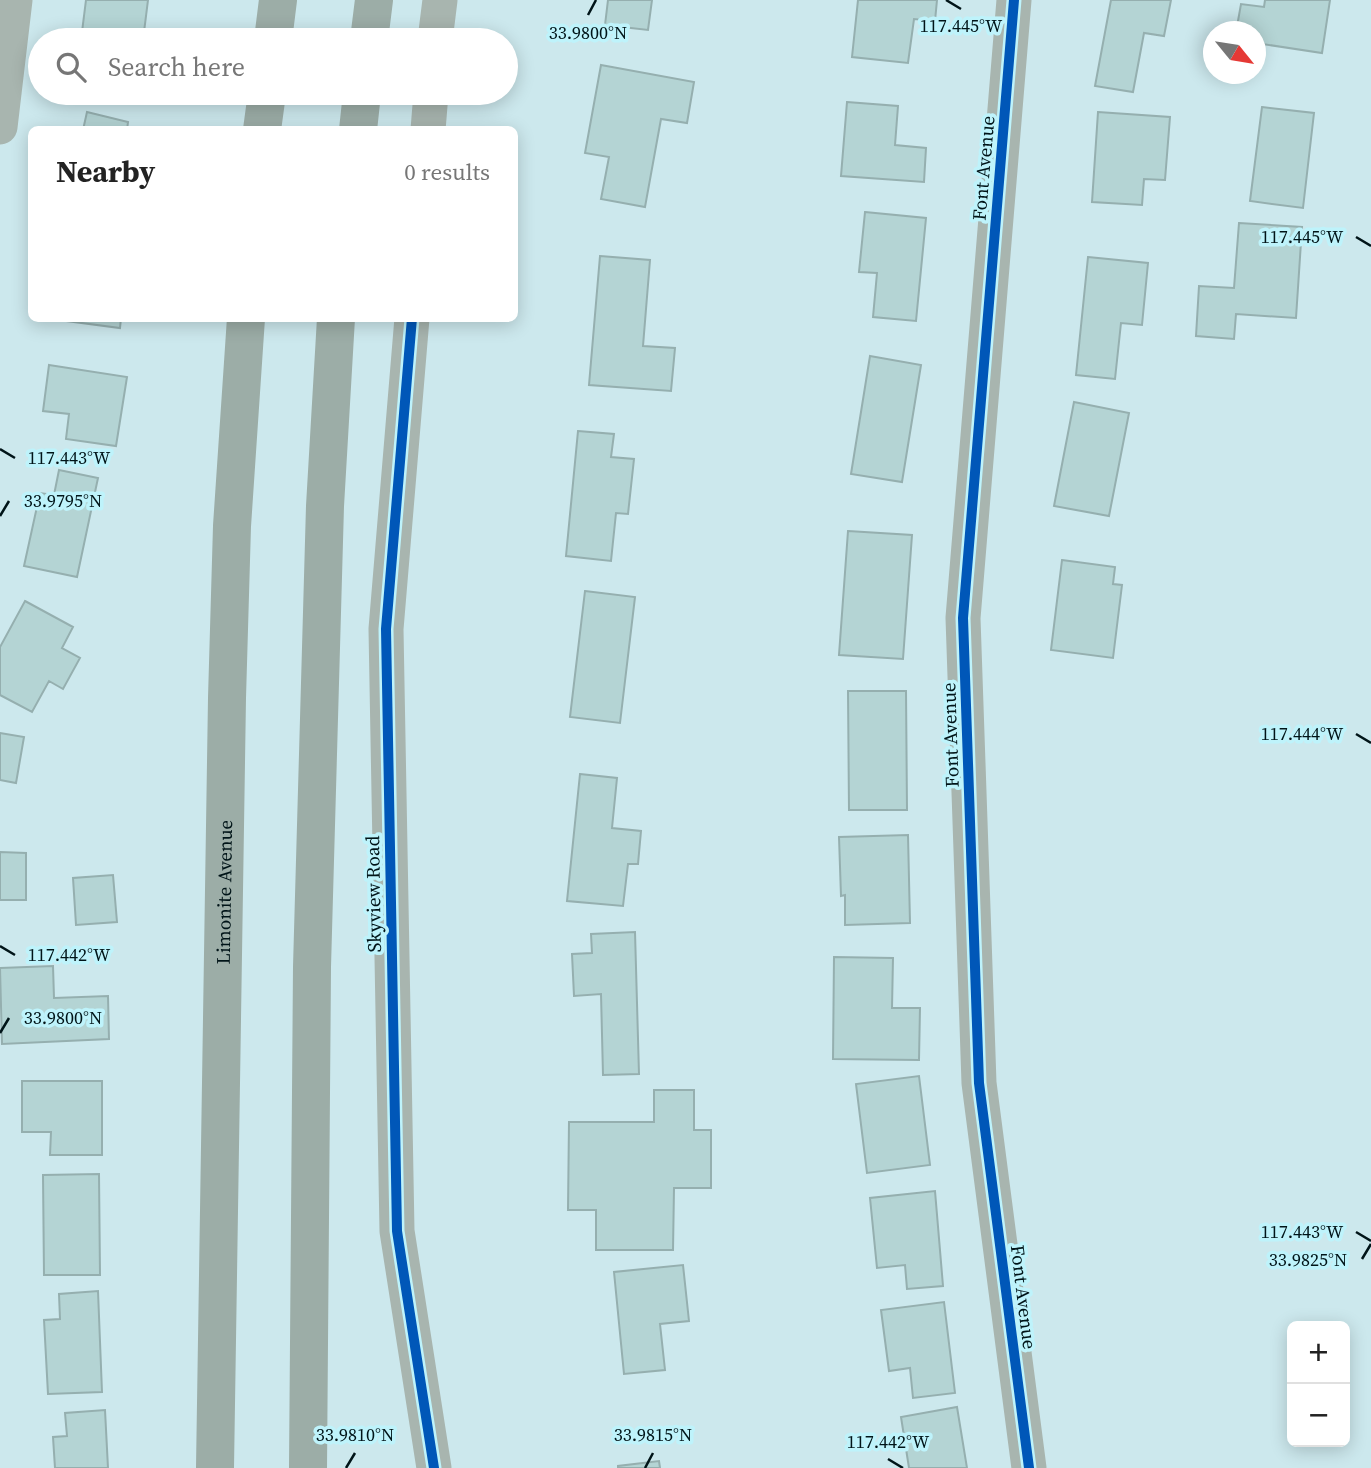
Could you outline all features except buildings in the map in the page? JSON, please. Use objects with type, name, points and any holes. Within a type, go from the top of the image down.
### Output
[{"type":"main road","points":[[274,28],[278,0]]},
{"type":"main road","points":[[370,28],[374,0]]},
{"type":"main road","points":[[263,126],[265,105]]},
{"type":"main road","points":[[358,126],[361,105]]},
{"type":"main road","name":"Limonite Avenue","points":[[215,1468],[228,672],[232,526],[246,322]]},
{"type":"main road","points":[[307,1468],[313,967],[325,506],[336,322]]},
{"type":"street","points":[[436,28],[440,0]]},
{"type":"street","name":"Font Avenue","points":[[1014,0],[963,618],[979,1083],[1029,1468]]},
{"type":"street","points":[[0,127],[10,8]]},
{"type":"street","points":[[428,126],[430,105]]},
{"type":"street","name":"Skyview Road","points":[[412,322],[386,629],[386,671],[397,1231],[434,1468]]},
{"type":"cycle path","points":[[1014,0],[963,618],[979,1083],[1029,1468]]},
{"type":"cycle path","points":[[412,322],[386,629],[397,1231],[434,1468]]}]
